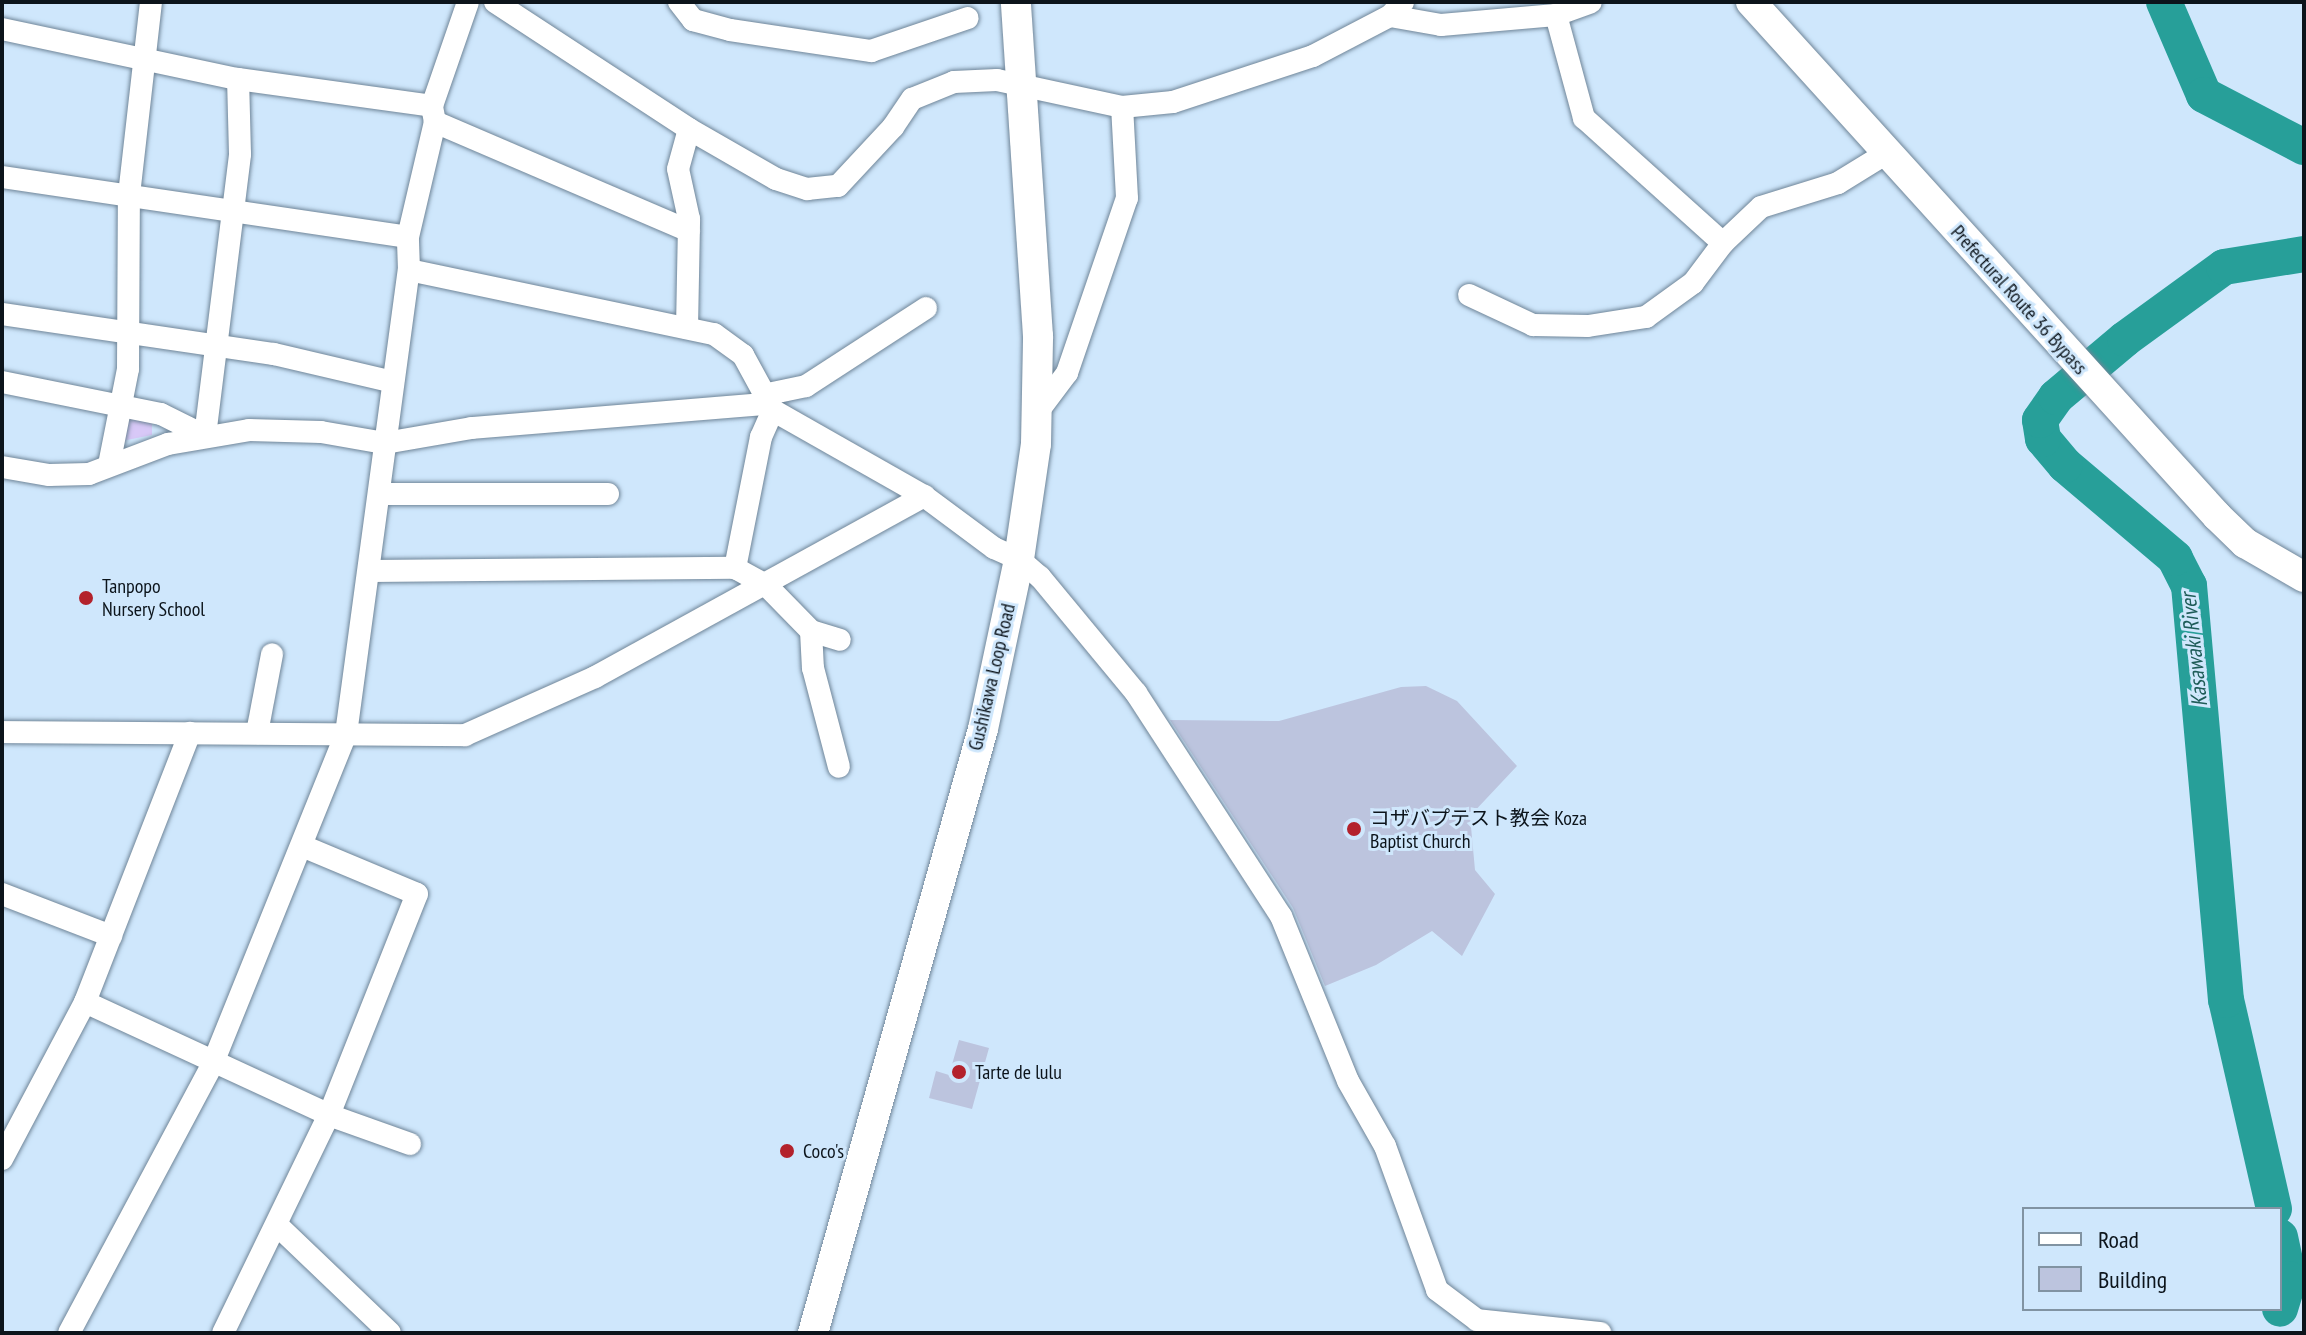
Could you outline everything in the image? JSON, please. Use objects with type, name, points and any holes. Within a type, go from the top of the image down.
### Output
[{"type":"main road","name":"Gushikawa Loop Road","points":[[813,1333],[983,729],[1019,559],[1037,413],[1033,206],[1016,2]]},
{"type":"main road","name":"Prefectural Route 36 Bypass","points":[[1751,2],[2071,358],[2245,543],[2304,577]]},
{"type":"street","points":[[109,465],[121,405],[130,331],[129,195],[142,57],[151,2]]},
{"type":"street","points":[[69,1333],[213,1063],[346,734],[409,270],[408,237],[433,114],[468,2]]},
{"type":"street","points":[[495,2],[689,129],[776,179],[807,189],[838,186],[893,127],[912,99],[954,82],[997,80],[1022,89],[1122,107],[1210,91],[1313,56],[1396,9],[1441,25],[1556,15],[1591,2]]},
{"type":"street","points":[[679,2],[693,20],[730,30],[871,51],[968,18]]},
{"type":"street","points":[[1556,15],[1584,118],[1723,243]]},
{"type":"street","points":[[2,29],[238,79],[433,114],[689,231]]},
{"type":"street","points":[[205,436],[220,346],[231,210],[240,154],[238,79]]},
{"type":"street","points":[[1037,413],[1067,373],[1127,198],[1122,107]]},
{"type":"street","points":[[687,328],[689,231],[678,169],[689,129]]},
{"type":"street","points":[[1469,295],[1533,325],[1588,326],[1646,317],[1693,283],[1723,243],[1761,207],[1838,183],[1887,153]]},
{"type":"street","points":[[2,177],[408,237]]},
{"type":"street","points":[[409,270],[714,334],[743,355],[770,402],[924,496],[994,548],[1019,559],[1040,577],[1136,693],[1248,859],[1281,916],[1348,1081],[1385,1146],[1437,1290],[1477,1320],[1600,1333]]},
{"type":"street","points":[[2,467],[76,474],[205,436],[280,430],[385,443],[472,428],[734,402],[762,404],[806,386],[926,308]]},
{"type":"street","points":[[2,314],[220,346],[393,382]]},
{"type":"street","points":[[2,382],[161,414],[205,436]]},
{"type":"street","points":[[735,568],[770,402]]},
{"type":"street","points":[[379,494],[608,494]]},
{"type":"street","points":[[2,732],[465,735],[595,677],[924,496]]},
{"type":"street","points":[[370,571],[735,568],[766,585],[811,631],[840,640]]},
{"type":"street","points":[[811,631],[813,668],[839,767]]},
{"type":"street","points":[[257,733],[272,654]]},
{"type":"street","points":[[2,1159],[85,1002],[190,733]]},
{"type":"street","points":[[223,1333],[329,1115],[417,894],[302,846]]},
{"type":"street","points":[[2,894],[111,936]]},
{"type":"street","points":[[85,1002],[329,1115],[410,1144]]},
{"type":"street","points":[[277,1225],[390,1333]]},
{"type":"shaded area","points":[[126,414],[152,420],[152,435],[122,441]]},
{"type":"building","name":"コザバプテスト教会 Koza Baptist Church","points":[[1426,686],[1457,701],[1517,766],[1470,816],[1475,870],[1495,894],[1462,956],[1432,931],[1376,965],[1325,986],[1293,908],[1170,720],[1279,721],[1401,687]]},
{"type":"building","points":[[959,1040],[989,1048],[972,1109],[929,1098],[936,1071],[949,1075]]},
{"type":"waterway","points":[[2164,2],[2204,95],[2304,147]]},
{"type":"waterway","name":"Kasawaki River","points":[[2274,1207],[2226,1000],[2189,586],[2175,558],[2065,465],[2043,439],[2040,420],[2056,397],[2125,339],[2224,267],[2304,254]]},
{"type":"waterway","name":"Kasawaki River","points":[[2282,1246],[2289,1279],[2282,1302]]},
{"type":"place","name":"Tanpopo Nursery School","points":[[86,598]]},
{"type":"place","name":"コザバプテスト教会 Koza Baptist Church","points":[[1354,829]]},
{"type":"place","name":"Tarte de lulu","points":[[959,1072]]},
{"type":"place","name":"Coco's","points":[[787,1151]]}]
